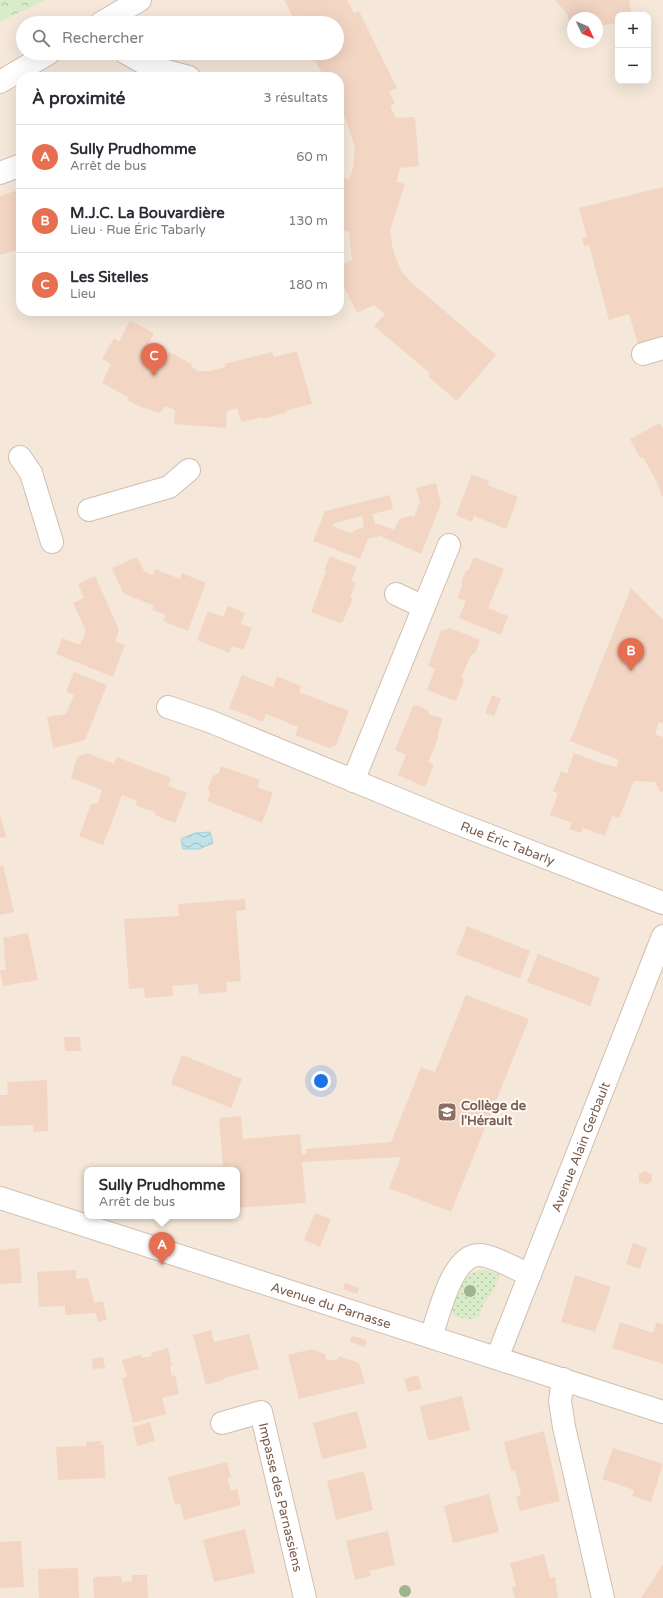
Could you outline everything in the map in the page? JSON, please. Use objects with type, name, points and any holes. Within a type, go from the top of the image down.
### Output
[{"type":"street","points":[[113,16],[140,0]]},
{"type":"street","points":[[17,72],[37,60]]},
{"type":"street","points":[[138,60],[149,66],[171,72]]},
{"type":"street","points":[[0,82],[16,73]]},
{"type":"street","points":[[0,173],[16,167]]},
{"type":"street","points":[[20,456],[31,474],[52,542]]},
{"type":"street","points":[[89,510],[169,487],[189,470]]},
{"type":"street","points":[[353,781],[449,545]]},
{"type":"street","points":[[396,594],[424,607]]},
{"type":"street","name":"Rue Éric Tabarly","points":[[168,707],[663,903]]},
{"type":"street","name":"Avenue Alain Gerbault","points":[[497,1358],[663,936]]},
{"type":"street","name":"Avenue du Parnasse","points":[[0,1198],[663,1412]]},
{"type":"street","points":[[431,1336],[452,1276],[461,1264],[471,1256],[481,1255],[493,1258],[530,1275]]},
{"type":"street","points":[[563,1379],[560,1401],[564,1427],[603,1598]]},
{"type":"street","name":"Impasse des Parnassiens","points":[[222,1423],[261,1412],[305,1598]]},
{"type":"shaded area","points":[[46,0],[663,0],[663,1598],[0,1598],[0,22]]},
{"type":"green space","points":[[0,0],[46,0],[0,22]]},
{"type":"green space","points":[[483,1270],[500,1275],[491,1295],[483,1304],[480,1316],[471,1320],[453,1316],[453,1306],[462,1283],[470,1275]]},
{"type":"water","points":[[210,832],[213,843],[199,849],[183,849],[181,839],[195,833]]},
{"type":"building","points":[[284,0],[347,0],[354,13],[359,11],[397,88],[389,92],[395,103],[390,106],[396,118],[415,117],[419,166],[400,168],[396,182],[405,184],[390,230],[396,259],[402,272],[414,285],[496,355],[457,401],[428,376],[430,373],[374,326],[385,314],[374,305],[357,313],[344,287],[344,264],[352,260],[349,232],[344,230],[344,178],[349,180],[353,168],[355,147],[344,116],[344,72],[321,72],[315,60],[344,60],[344,16],[292,16]]},
{"type":"building","points":[[555,0],[629,0],[631,12],[615,12],[615,23],[603,25],[603,12],[567,12],[567,14]]},
{"type":"building","points":[[663,187],[663,338],[638,344],[629,314],[609,320],[589,245],[584,246],[582,238],[587,237],[579,208]]},
{"type":"building","points":[[16,191],[16,250],[0,255],[0,196]]},
{"type":"building","points":[[130,321],[154,333],[147,347],[167,357],[169,352],[192,364],[191,367],[198,371],[210,371],[226,367],[224,364],[272,352],[274,357],[297,351],[312,404],[287,410],[287,412],[263,419],[262,417],[243,422],[240,419],[237,408],[227,411],[226,428],[174,424],[175,410],[165,406],[162,411],[158,413],[144,407],[143,408],[127,400],[128,397],[102,383],[111,364],[102,359],[114,338],[119,341]]},
{"type":"building","points":[[660,423],[663,429],[662,497],[658,484],[643,457],[640,458],[630,439]]},
{"type":"building","points":[[472,474],[489,481],[488,485],[518,497],[506,529],[474,516],[472,522],[456,515]]},
{"type":"building","points":[[436,483],[441,504],[421,554],[380,536],[368,539],[360,559],[313,541],[325,511],[390,495],[393,509],[372,514],[375,524],[379,524],[394,530],[399,519],[410,516],[414,517],[420,502],[416,488]],"holes":[[[362,516],[364,527],[353,531],[352,534],[333,526],[335,523]]]},
{"type":"building","points":[[330,556],[357,567],[351,581],[356,583],[350,597],[353,598],[343,621],[340,623],[311,612]]},
{"type":"building","points":[[137,557],[144,571],[153,575],[155,569],[180,579],[182,573],[206,583],[188,631],[163,621],[166,615],[152,610],[154,606],[123,593],[112,568]]},
{"type":"building","points":[[474,557],[504,569],[488,608],[508,616],[501,635],[459,618],[466,601],[457,598],[463,584],[461,583],[466,570],[468,571]]},
{"type":"building","points":[[95,576],[119,630],[115,641],[125,645],[113,677],[56,654],[62,638],[80,645],[86,631],[73,603],[84,598],[78,584]]},
{"type":"building","points":[[631,588],[663,620],[663,723],[659,722],[655,734],[663,737],[663,791],[660,792],[655,782],[634,781],[619,818],[612,816],[605,836],[583,828],[581,833],[569,829],[572,823],[550,815],[558,793],[553,792],[561,771],[567,774],[574,753],[600,763],[617,767],[619,760],[570,741]]},
{"type":"building","points":[[228,606],[245,613],[241,624],[252,628],[243,650],[232,646],[229,653],[197,640],[208,611],[223,617]]},
{"type":"building","points":[[450,628],[480,640],[475,653],[471,655],[461,678],[464,680],[456,701],[427,690],[435,669],[428,666],[441,631]]},
{"type":"building","points":[[74,672],[107,685],[85,740],[53,748],[47,717],[66,714],[74,695],[66,692]]},
{"type":"building","points":[[242,675],[273,687],[277,676],[301,686],[299,692],[349,711],[336,745],[329,748],[295,735],[298,727],[266,714],[263,722],[229,708]]},
{"type":"building","points":[[492,695],[501,699],[494,716],[485,713]]},
{"type":"building","points":[[416,705],[428,710],[429,714],[443,719],[437,735],[439,736],[428,762],[434,765],[425,787],[398,775],[406,755],[395,750],[413,706]]},
{"type":"building","points":[[87,753],[114,764],[117,757],[171,778],[168,786],[187,793],[175,823],[136,805],[137,801],[122,795],[103,845],[79,836],[91,804],[98,803],[102,790],[71,778],[77,757]]},
{"type":"building","points":[[221,766],[260,780],[257,787],[273,793],[262,823],[207,801],[210,795],[208,788],[213,776],[219,773]]},
{"type":"building","points":[[0,815],[6,837],[0,838]]},
{"type":"building","points":[[3,865],[14,912],[0,915],[0,866]]},
{"type":"building","points":[[245,899],[246,910],[236,911],[241,981],[226,982],[227,992],[199,994],[198,984],[172,986],[173,996],[145,998],[144,988],[129,989],[124,919],[179,916],[178,904]]},
{"type":"building","points":[[467,926],[530,951],[520,979],[456,954]]},
{"type":"building","points":[[28,933],[38,980],[3,986],[0,970],[6,970],[3,938]]},
{"type":"building","points":[[538,954],[600,978],[590,1006],[527,982]]},
{"type":"building","points":[[466,995],[529,1019],[451,1212],[389,1188],[401,1157],[302,1162],[306,1203],[240,1208],[240,1167],[233,1167],[233,1165],[223,1166],[219,1118],[241,1116],[243,1139],[300,1134],[302,1155],[306,1154],[306,1149],[391,1142],[421,1067],[435,1072]]},
{"type":"building","points":[[64,1037],[80,1037],[81,1051],[65,1051]]},
{"type":"building","points":[[182,1055],[242,1079],[231,1108],[171,1084]]},
{"type":"building","points":[[47,1080],[48,1131],[33,1132],[33,1125],[0,1126],[0,1095],[8,1095],[7,1082]]},
{"type":"building","points":[[645,1171],[652,1174],[652,1181],[646,1185],[639,1182],[639,1174]]},
{"type":"building","points":[[315,1213],[331,1219],[320,1247],[304,1240]]},
{"type":"building","points":[[633,1243],[647,1248],[640,1269],[626,1264]]},
{"type":"building","points":[[19,1248],[22,1283],[0,1284],[0,1250]]},
{"type":"building","points":[[76,1270],[76,1279],[88,1278],[94,1303],[103,1301],[107,1320],[98,1322],[96,1313],[65,1315],[65,1306],[39,1307],[37,1272]]},
{"type":"building","points":[[575,1275],[611,1287],[595,1332],[561,1322]]},
{"type":"building","points":[[345,1283],[359,1288],[357,1294],[343,1289]]},
{"type":"building","points":[[620,1322],[653,1333],[657,1322],[663,1324],[663,1364],[612,1348]]},
{"type":"building","points":[[211,1330],[214,1342],[249,1334],[259,1369],[224,1378],[223,1380],[206,1385],[193,1335]]},
{"type":"building","points":[[352,1336],[367,1340],[365,1347],[350,1342]]},
{"type":"building","points":[[168,1348],[172,1366],[170,1366],[172,1376],[175,1375],[179,1394],[162,1398],[166,1414],[133,1423],[122,1378],[127,1377],[122,1360],[140,1355],[142,1358],[152,1356],[151,1353]]},
{"type":"building","points":[[312,1349],[325,1354],[327,1361],[338,1359],[338,1356],[359,1363],[365,1383],[299,1399],[288,1355]]},
{"type":"building","points":[[103,1357],[105,1368],[93,1369],[92,1359]]},
{"type":"building","points":[[418,1375],[422,1389],[408,1392],[404,1379]]},
{"type":"building","points":[[462,1396],[470,1430],[428,1441],[420,1406]]},
{"type":"building","points":[[357,1411],[367,1448],[322,1459],[313,1423]]},
{"type":"building","points":[[150,1422],[155,1441],[137,1446],[133,1427]]},
{"type":"building","points":[[544,1431],[560,1501],[520,1511],[516,1497],[521,1495],[515,1470],[511,1471],[504,1442]]},
{"type":"building","points":[[101,1441],[101,1445],[104,1445],[105,1478],[58,1480],[56,1447],[86,1446],[86,1442]]},
{"type":"building","points":[[613,1448],[663,1464],[651,1502],[632,1496],[634,1490],[602,1479]]},
{"type":"building","points":[[227,1462],[231,1477],[227,1478],[231,1491],[237,1489],[241,1505],[184,1520],[180,1504],[175,1505],[168,1477]]},
{"type":"building","points":[[364,1471],[373,1510],[336,1520],[327,1481]]},
{"type":"building","points":[[489,1494],[499,1532],[453,1543],[444,1506]]},
{"type":"building","points":[[245,1529],[255,1573],[214,1582],[203,1540]]},
{"type":"building","points":[[388,1531],[395,1565],[369,1571],[371,1576],[355,1580],[346,1541]]},
{"type":"building","points":[[21,1541],[24,1587],[0,1588],[0,1542]]},
{"type":"building","points":[[544,1554],[550,1578],[555,1577],[558,1598],[515,1598],[512,1588],[516,1586],[510,1563]]},
{"type":"building","points":[[663,1564],[663,1598],[641,1598]]},
{"type":"building","points":[[78,1568],[79,1598],[39,1598],[38,1569]]},
{"type":"building","points":[[132,1575],[147,1575],[148,1598],[94,1598],[93,1577],[121,1576],[122,1582],[132,1581]]},
{"type":"place","name":"Les Sitelles","points":[[154,376]]},
{"type":"place","name":"M.J.C. La Bouvardière","points":[[631,671]]},
{"type":"place","name":"Collège de l'Hérault","points":[[447,1112]]},
{"type":"place","name":"Sully Prudhomme","points":[[162,1265]]}]
